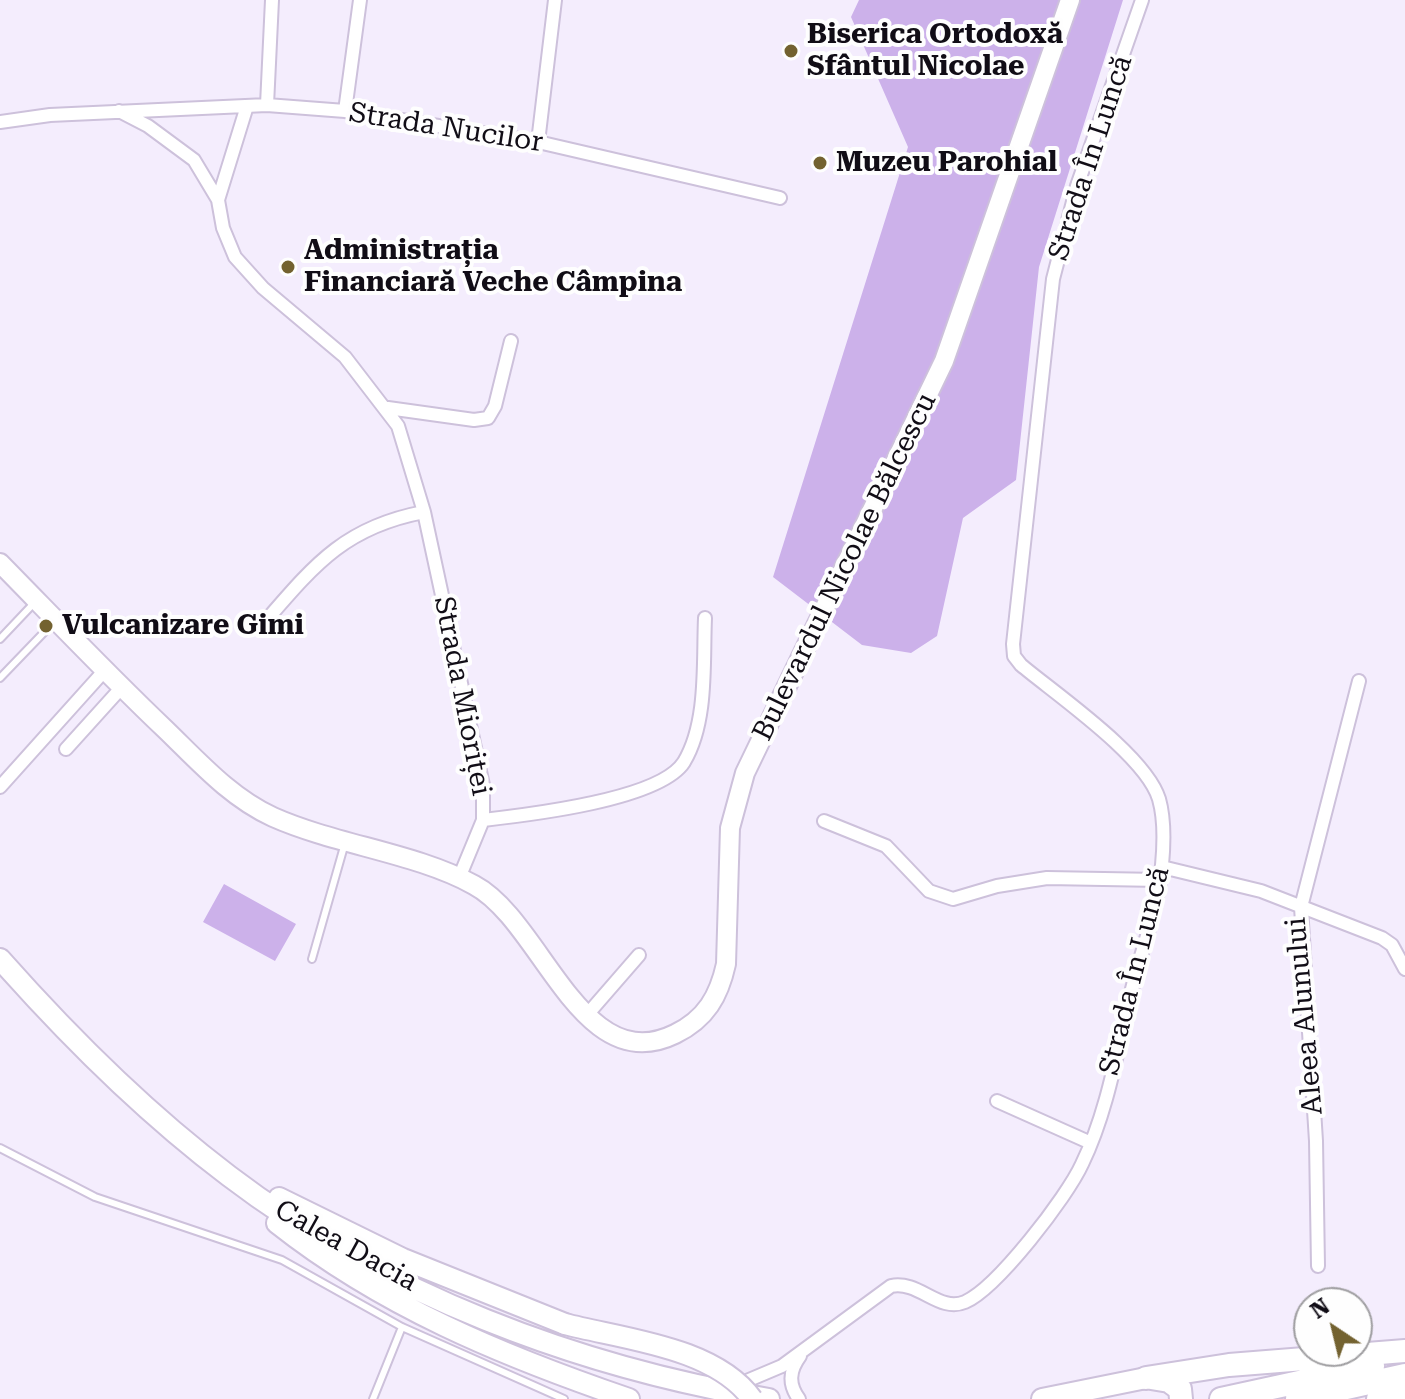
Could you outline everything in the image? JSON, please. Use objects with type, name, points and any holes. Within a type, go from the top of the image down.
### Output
[{"type":"highway","points":[[1146,1378],[1229,1365],[1405,1351]]},
{"type":"highway","points":[[1221,1399],[1405,1359]]},
{"type":"highway","points":[[1297,1399],[1405,1375]]},
{"type":"highway","points":[[1146,1378],[1174,1383],[1180,1389],[1181,1399]]},
{"type":"highway","points":[[1378,1399],[1405,1390]]},
{"type":"main road","name":"Calea Dacia","points":[[0,959],[131,1096],[231,1178],[302,1226],[462,1308],[603,1362],[716,1390],[769,1399]]},
{"type":"main road","points":[[231,1178],[403,1259],[565,1324],[706,1361],[734,1378],[752,1399]]},
{"type":"main road","points":[[231,1178],[277,1222],[360,1281],[444,1326],[544,1369],[629,1399]]},
{"type":"main road","points":[[1042,1399],[1146,1378]]},
{"type":"street","points":[[0,122],[119,111],[267,105],[272,0]]},
{"type":"street","points":[[345,111],[360,0]]},
{"type":"street","points":[[538,142],[555,0]]},
{"type":"street","name":"Bulevardul Nicolae Bălcescu","points":[[0,563],[209,772],[250,805],[274,818],[459,878],[488,893],[506,910],[586,1016],[606,1033],[631,1042],[645,1042],[686,1028],[716,998],[726,964],[730,828],[737,794],[775,708],[944,361],[1070,0]]},
{"type":"street","name":"Strada În Luncă","points":[[716,1390],[761,1377],[802,1353],[891,1286],[913,1286],[946,1303],[968,1301],[1053,1212],[1070,1188],[1091,1143],[1161,874],[1162,817],[1150,780],[1129,756],[1021,665],[1013,644],[1053,279],[1077,186],[1142,0]]},
{"type":"street","name":"Strada Nucilor","points":[[267,105],[345,111],[538,142],[780,198]]},
{"type":"street","points":[[218,200],[247,106]]},
{"type":"street","name":"Strada Mioriței","points":[[119,111],[179,147],[205,174],[218,200],[228,243],[249,274],[345,357],[388,408],[405,444],[424,512],[483,785],[483,820],[459,878]]},
{"type":"street","points":[[388,408],[474,420],[488,418],[495,406],[511,341]]},
{"type":"street","points":[[264,623],[343,542],[361,530],[424,512]]},
{"type":"street","points":[[483,820],[565,810],[654,784],[672,775],[692,745],[702,691],[705,618]]},
{"type":"street","points":[[0,787],[105,670]]},
{"type":"street","points":[[1359,681],[1301,907],[1382,938],[1392,945],[1405,969]]},
{"type":"street","points":[[66,749],[122,687]]},
{"type":"street","name":"Aleea Alunului","points":[[824,821],[886,846],[929,891],[953,899],[997,886],[1047,878],[1161,874],[1261,891],[1301,907],[1316,1141],[1318,1266]]},
{"type":"street","points":[[586,1016],[639,955]]},
{"type":"street","points":[[997,1101],[1091,1143]]},
{"type":"street","points":[[799,1399],[790,1375],[802,1353]]},
{"type":"lane","points":[[0,639],[37,601]]},
{"type":"lane","points":[[0,678],[56,621]]},
{"type":"lane","points":[[0,666],[6,672]]},
{"type":"lane","points":[[312,959],[345,842]]},
{"type":"lane","points":[[0,1148],[95,1197],[282,1260],[402,1327],[536,1383],[564,1399]]},
{"type":"lane","points":[[373,1399],[402,1327]]},
{"type":"shaded area","points":[[859,0],[1123,0],[1039,267],[1016,480],[963,518],[937,636],[911,653],[862,645],[773,577],[908,147],[851,17]]},
{"type":"shaded area","points":[[224,884],[296,924],[275,961],[203,922]]},
{"type":"place","name":"Biserica Ortodoxă Sfântul Nicolae","points":[[791,51]]},
{"type":"place","name":"Muzeu Parohial","points":[[820,163]]},
{"type":"place","name":"Administrația Financiară Veche Câmpina","points":[[288,267]]},
{"type":"place","name":"Vulcanizare Gimi","points":[[46,626]]}]
